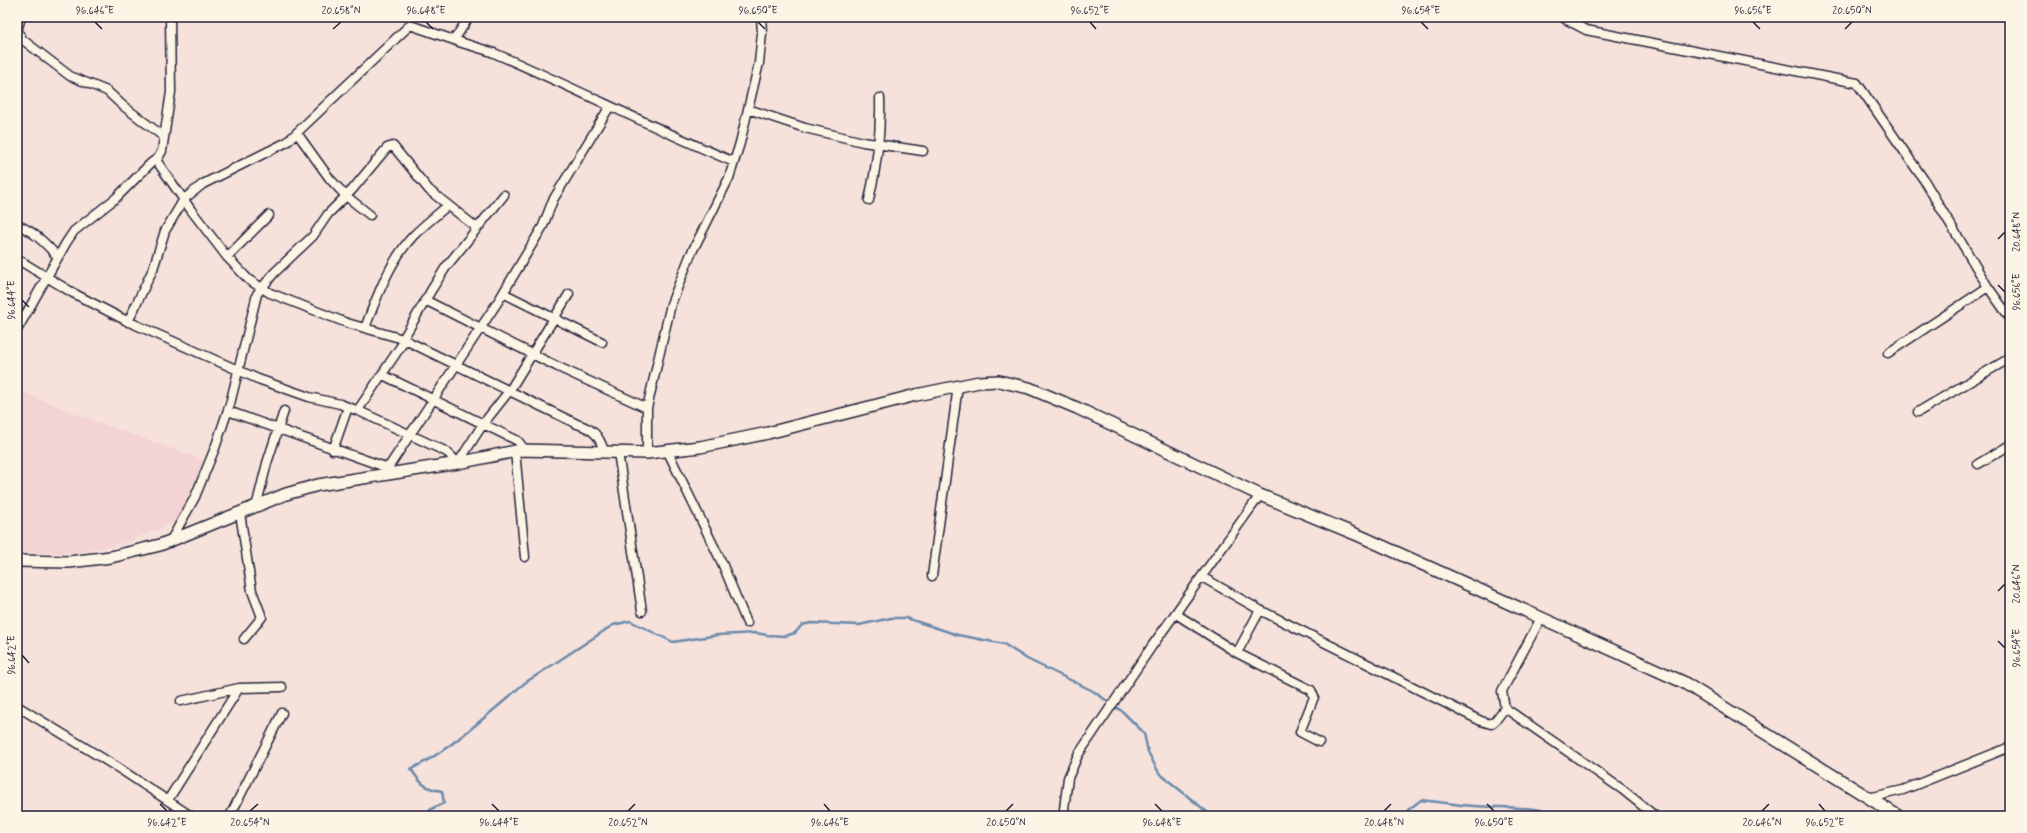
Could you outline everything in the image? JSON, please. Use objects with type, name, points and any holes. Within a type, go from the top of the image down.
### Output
[{"type":"main road","points":[[17,561],[69,562],[111,557],[171,540],[286,494],[318,485],[386,471],[458,462],[520,450],[647,453],[700,446],[768,433],[916,395],[979,382],[1000,381],[1029,388],[1077,408],[1260,495],[1360,536],[1683,682],[1898,816]]},
{"type":"street","points":[[21,17],[17,31],[23,40],[70,76],[107,91],[122,105],[164,137]]},
{"type":"street","points":[[17,330],[58,257],[74,232],[116,198],[156,160],[162,151],[171,92],[170,17]]},
{"type":"street","points":[[454,40],[470,17]]},
{"type":"street","points":[[647,453],[647,408],[671,304],[690,256],[729,178],[759,63],[762,33],[761,17]]},
{"type":"street","points":[[1566,17],[1565,19],[1586,30],[1857,83],[1924,180],[1988,287],[2010,318]]},
{"type":"street","points":[[128,322],[152,269],[165,231],[184,199],[203,184],[287,142],[410,25],[492,53],[691,144],[734,162]]},
{"type":"street","points":[[869,200],[875,174],[879,145],[880,98]]},
{"type":"street","points":[[228,412],[386,471],[458,365],[503,293],[543,226],[553,200],[610,106]]},
{"type":"street","points":[[748,109],[805,128],[879,145],[923,151]]},
{"type":"street","points":[[297,133],[330,179],[346,196],[370,215]]},
{"type":"street","points":[[171,540],[195,497],[228,412],[257,294],[261,287],[313,236],[328,214],[346,196],[387,148],[393,146],[428,190],[477,228]]},
{"type":"street","points":[[156,160],[227,258],[249,280],[270,293],[347,323],[404,339],[577,424],[589,428],[597,434],[604,451]]},
{"type":"street","points":[[358,410],[383,375],[425,300],[446,267],[504,195]]},
{"type":"street","points":[[365,328],[374,304],[397,257],[413,236],[448,205]]},
{"type":"street","points":[[227,258],[269,214]]},
{"type":"street","points":[[17,225],[26,228],[58,257]]},
{"type":"street","points":[[17,259],[73,293],[128,322],[238,370],[308,398],[358,410],[447,452],[458,462],[483,424],[510,390],[569,294]]},
{"type":"street","points":[[1888,353],[1988,287]]},
{"type":"street","points":[[503,293],[602,342]]},
{"type":"street","points":[[425,300],[532,355],[604,390],[647,408]]},
{"type":"street","points":[[1918,412],[2010,358]]},
{"type":"street","points":[[383,375],[518,441],[520,450],[525,557]]},
{"type":"street","points":[[932,576],[958,386]]},
{"type":"street","points":[[333,450],[348,407]]},
{"type":"street","points":[[256,507],[267,463],[279,431],[284,411]]},
{"type":"street","points":[[1978,464],[2010,445]]},
{"type":"street","points":[[667,450],[722,563],[747,623]]},
{"type":"street","points":[[618,452],[642,611]]},
{"type":"street","points":[[1066,816],[1064,809],[1068,778],[1078,755],[1260,495]]},
{"type":"street","points":[[240,513],[252,592],[262,617],[244,639]]},
{"type":"street","points":[[1202,577],[1260,610],[1481,721],[1491,724],[1505,708]]},
{"type":"street","points":[[1237,653],[1260,610]]},
{"type":"street","points":[[1176,614],[1237,653],[1311,690],[1314,697],[1300,732],[1319,742]]},
{"type":"street","points":[[1541,618],[1502,691],[1505,708],[1623,790],[1655,816]]},
{"type":"street","points":[[181,701],[239,688],[282,687]]},
{"type":"street","points":[[168,800],[239,688]]},
{"type":"street","points":[[17,706],[168,800],[191,816]]},
{"type":"street","points":[[230,816],[282,713]]},
{"type":"street","points":[[1868,798],[1903,790],[2010,747]]},
{"type":"shaded area","points":[[17,390],[78,415],[204,460],[182,511],[174,523],[121,544],[75,553],[17,553]]},
{"type":"waterway","points":[[423,816],[433,808],[444,803],[442,791],[427,787],[417,778],[411,769],[424,763],[459,738],[525,683],[613,625],[630,621],[673,642],[718,635],[756,633],[785,636],[795,633],[802,625],[811,623],[859,625],[891,618],[906,618],[958,635],[1004,644],[1027,659],[1093,691],[1123,712],[1144,733],[1148,752],[1159,773],[1212,816]]},
{"type":"waterway","points":[[1407,816],[1408,810],[1421,800],[1467,806],[1546,810],[1569,816]]}]
